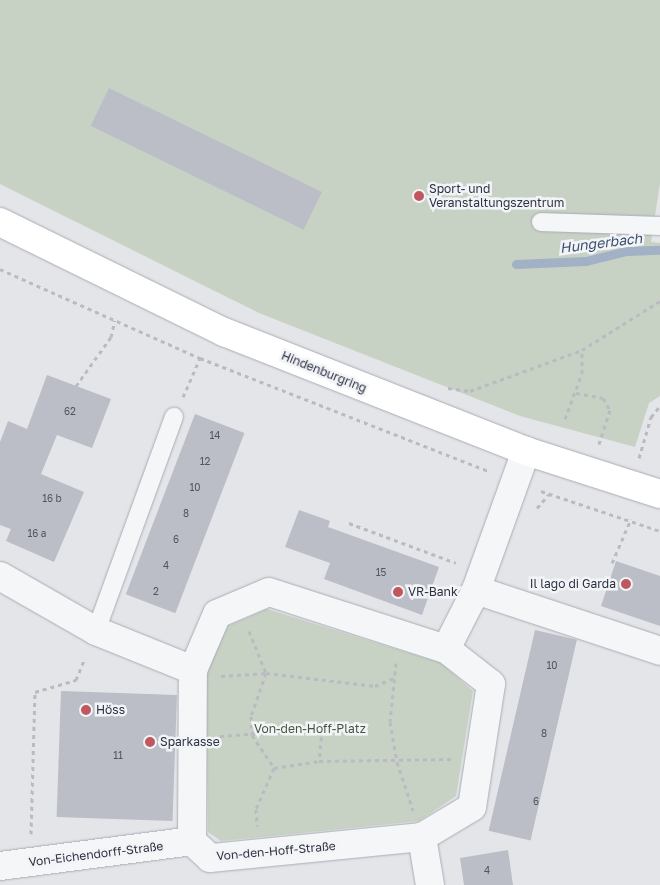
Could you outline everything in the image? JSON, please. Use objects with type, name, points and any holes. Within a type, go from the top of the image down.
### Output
[{"type":"main road","name":"Hindenburgring","points":[[0,222],[224,332],[526,452],[652,491]]},
{"type":"street","points":[[446,649],[479,581],[526,452]]},
{"type":"street","points":[[0,576],[96,630],[193,674]]},
{"type":"street","points":[[479,581],[660,651]]},
{"type":"street","name":"Von-den-Hoff-Straße","points":[[269,592],[446,649],[490,684],[472,806],[422,837],[210,858],[192,841],[193,674],[216,614],[269,592]]},
{"type":"street","points":[[422,837],[430,885]]},
{"type":"street","name":"Von-Eichendorff-Straße","points":[[0,866],[192,841]]},
{"type":"lane","points":[[541,222],[660,226]]},
{"type":"lane","points":[[96,630],[174,416]]},
{"type":"path","points":[[0,269],[200,358],[549,494],[660,530]]},
{"type":"path","points":[[442,388],[470,391],[582,350],[660,301]]},
{"type":"path","points":[[76,386],[111,337],[115,320]]},
{"type":"path","points":[[565,419],[582,373],[582,350]]},
{"type":"path","points":[[174,416],[200,358]]},
{"type":"path","points":[[576,393],[603,398],[610,410],[597,449]]},
{"type":"path","points":[[638,461],[651,417],[660,406]]},
{"type":"path","points":[[612,563],[630,520],[652,491]]},
{"type":"path","points":[[534,512],[549,494]]},
{"type":"path","points":[[349,523],[479,581]]},
{"type":"path","points":[[237,606],[266,672],[251,716],[252,735],[274,768]]},
{"type":"path","points":[[30,862],[35,692],[76,680],[96,630]]},
{"type":"path","points":[[401,634],[390,722],[397,762],[422,837]]},
{"type":"path","points":[[193,674],[266,672],[375,686],[394,678]]},
{"type":"path","points":[[192,737],[252,735],[322,729],[319,761]]},
{"type":"path","points":[[274,768],[319,761],[397,762],[479,758]]},
{"type":"path","points":[[258,854],[256,810],[274,768]]},
{"type":"green space","name":"Sport- und Veranstaltungszentrum","points":[[0,0],[660,0],[660,183],[651,242],[660,243],[660,396],[649,403],[635,447],[520,416],[259,313],[0,184]]},
{"type":"green space","name":"Von-den-Hoff-Platz","points":[[267,609],[441,663],[473,691],[456,796],[419,821],[221,841],[208,832],[206,670],[228,626]]},
{"type":"building","points":[[109,88],[322,192],[304,230],[91,126]]},
{"type":"building","points":[[47,375],[111,399],[92,448],[57,435],[41,474],[84,492],[54,562],[6,541],[11,529],[0,525],[0,442],[8,421],[27,429]]},
{"type":"building","points":[[195,414],[244,433],[175,613],[126,594]]},
{"type":"building","points":[[299,510],[330,521],[328,527],[439,567],[422,615],[324,579],[330,563],[285,547]]},
{"type":"building","points":[[616,561],[660,576],[660,626],[601,606]]},
{"type":"building","points":[[535,630],[577,640],[531,840],[489,831]]},
{"type":"building","points":[[61,691],[177,695],[173,821],[57,817]]},
{"type":"building","points":[[508,850],[513,885],[464,885],[460,858]]},
{"type":"waterway","name":"Hungerbach","points":[[516,264],[586,261],[626,251],[660,250]]},
{"type":"place","name":"Sport- und Veranstaltungszentrum","points":[[419,196]]},
{"type":"place","name":"Il lago di Garda","points":[[626,584]]},
{"type":"place","name":"VR-Bank","points":[[398,592]]},
{"type":"place","name":"Höss","points":[[86,710]]},
{"type":"place","name":"Sparkasse","points":[[150,742]]}]
